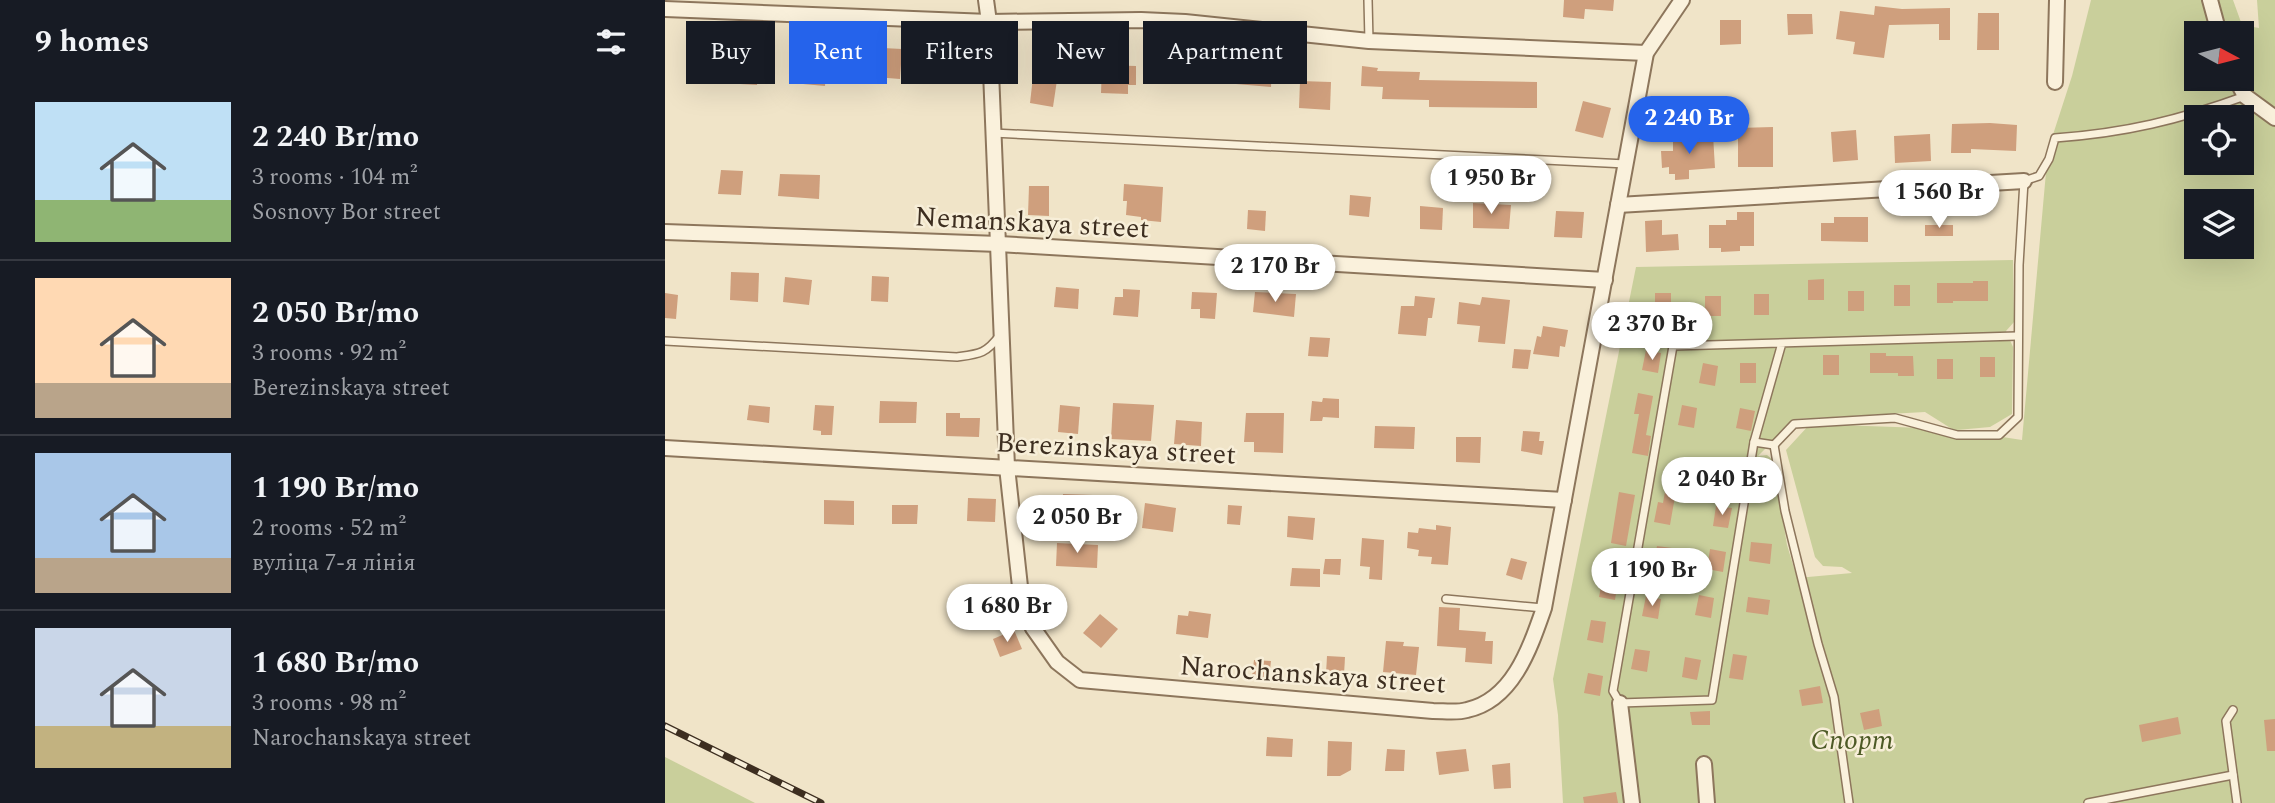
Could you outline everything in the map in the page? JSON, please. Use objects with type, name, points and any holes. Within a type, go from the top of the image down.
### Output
[{"type":"street","points":[[986,0],[989,21]]},
{"type":"street","points":[[1018,22],[1185,22],[1369,41],[1646,53],[1682,0]]},
{"type":"street","points":[[2055,82],[2057,0]]},
{"type":"street","points":[[2210,0],[2216,21]]},
{"type":"street","points":[[665,9],[964,21]]},
{"type":"street","name":"Narochanskaya street","points":[[1007,467],[1022,605],[1033,628],[1057,662],[1080,680],[1393,709],[1466,711],[1490,702],[1510,682],[1521,665],[1544,608],[1646,53]]},
{"type":"street","points":[[991,84],[1007,467]]},
{"type":"street","points":[[2243,91],[2245,96],[2275,118]]},
{"type":"street","points":[[1618,205],[2024,181]]},
{"type":"street","name":"Nemanskaya street","points":[[665,232],[999,244],[1605,280]]},
{"type":"street","name":"Berezinskaya street","points":[[665,448],[1564,500]]},
{"type":"street","points":[[1620,703],[1632,803]]},
{"type":"street","points":[[1704,764],[1707,803]]},
{"type":"lane","points":[[1368,0],[1369,41]]},
{"type":"lane","points":[[1774,445],[1794,424],[1895,418],[1957,435],[1999,435],[2018,417],[2017,336],[2024,181],[2039,176],[2049,159],[2055,138],[2106,134],[2160,123],[2245,96]]},
{"type":"lane","points":[[993,133],[1626,164]]},
{"type":"lane","points":[[665,341],[957,357],[982,353],[992,346],[1001,334]]},
{"type":"lane","points":[[1782,343],[1755,442],[1712,700],[1620,703],[1613,691],[1674,346],[2017,336]]},
{"type":"lane","points":[[1755,442],[1774,445]]},
{"type":"lane","points":[[1774,445],[1785,511],[1834,697],[1849,803]]},
{"type":"lane","points":[[1446,599],[1544,608]]},
{"type":"lane","points":[[2233,710],[2226,722],[2237,803]]},
{"type":"lane","points":[[2088,803],[2233,775]]},
{"type":"green space","name":"Спорт","points":[[2091,0],[2233,0],[2241,21],[2184,21],[2184,91],[2254,91],[2254,27],[2259,28],[2257,0],[2275,0],[2275,803],[1563,803],[1553,679],[1636,267],[2013,260],[2014,322],[2006,331],[2013,347],[2012,414],[1990,427],[1957,430],[2022,440],[2048,150],[2072,76]],"holes":[[[1925,412],[1952,429],[1810,424],[1786,450],[1815,557],[1823,566],[1842,567],[1852,573],[1797,578],[1787,545],[1773,460],[1767,455],[1758,456],[1795,419]]]},
{"type":"green space","points":[[665,757],[755,803],[665,803]]},
{"type":"building","points":[[1564,0],[1614,0],[1613,11],[1585,9],[1584,19],[1563,17]]},
{"type":"building","points":[[1875,6],[1902,9],[1950,8],[1950,40],[1939,40],[1939,24],[1889,25],[1884,58],[1853,54],[1855,42],[1836,39],[1840,11],[1874,15]]},
{"type":"building","points":[[1978,13],[1999,13],[1999,50],[1977,50]]},
{"type":"building","points":[[1787,14],[1812,14],[1813,34],[1788,35]]},
{"type":"building","points":[[1720,20],[1741,20],[1741,44],[1720,45]]},
{"type":"building","points":[[887,48],[901,49],[900,79],[887,78]]},
{"type":"building","points":[[1129,66],[1136,66],[1136,85],[1128,85],[1128,94],[1101,93],[1101,84],[1129,84]]},
{"type":"building","points":[[1362,66],[1378,68],[1377,71],[1420,72],[1419,80],[1537,82],[1537,108],[1429,107],[1429,100],[1382,99],[1383,87],[1361,86]]},
{"type":"building","points":[[1307,81],[1331,82],[1330,110],[1299,108],[1300,84],[1307,84]]},
{"type":"building","points":[[1032,84],[1056,84],[1053,107],[1030,103]]},
{"type":"building","points":[[1236,84],[1271,84],[1271,87]]},
{"type":"building","points":[[1583,101],[1611,108],[1603,138],[1575,131]]},
{"type":"building","points":[[1952,124],[2017,125],[2016,151],[1971,149],[1971,153],[1951,153]]},
{"type":"building","points":[[1773,127],[1773,167],[1738,167],[1738,128]]},
{"type":"building","points":[[1856,130],[1858,160],[1833,162],[1831,132]]},
{"type":"building","points":[[1930,134],[1931,161],[1895,163],[1894,136]]},
{"type":"building","points":[[1713,135],[1715,168],[1689,170],[1689,179],[1675,180],[1675,174],[1669,174],[1669,167],[1662,168],[1661,151],[1673,151],[1673,137]]},
{"type":"building","points":[[721,170],[743,171],[741,195],[718,194]]},
{"type":"building","points":[[780,174],[820,175],[819,199],[778,196]]},
{"type":"building","points":[[1124,184],[1163,187],[1161,222],[1126,215]]},
{"type":"building","points":[[1029,186],[1049,186],[1049,216],[1028,215]]},
{"type":"building","points":[[1350,195],[1371,197],[1369,217],[1349,215]]},
{"type":"building","points":[[1473,203],[1511,205],[1509,229],[1473,228]]},
{"type":"building","points":[[1420,206],[1443,208],[1442,230],[1420,229]]},
{"type":"building","points":[[1248,210],[1266,211],[1265,231],[1247,229]]},
{"type":"building","points":[[1556,211],[1584,212],[1582,238],[1554,237]]},
{"type":"building","points":[[1737,212],[1754,212],[1754,246],[1740,246],[1740,251],[1721,252],[1721,248],[1709,248],[1709,225],[1726,225],[1726,220],[1737,220]]},
{"type":"building","points":[[1834,217],[1868,217],[1868,242],[1821,241],[1821,223],[1834,223]]},
{"type":"building","points":[[1662,220],[1662,235],[1678,234],[1679,250],[1646,252],[1645,221]]},
{"type":"building","points":[[1925,225],[1953,225],[1953,236],[1925,236]]},
{"type":"building","points":[[731,272],[759,273],[758,302],[730,300]]},
{"type":"building","points":[[872,276],[889,277],[888,302],[871,301]]},
{"type":"building","points":[[785,277],[812,280],[809,305],[783,302]]},
{"type":"building","points":[[1824,279],[1824,300],[1808,300],[1808,280]]},
{"type":"building","points":[[1988,281],[1988,301],[1937,303],[1937,283]]},
{"type":"building","points":[[1894,285],[1910,285],[1910,306],[1894,306]]},
{"type":"building","points":[[1056,287],[1079,289],[1078,309],[1054,307]]},
{"type":"building","points":[[1123,289],[1140,290],[1138,317],[1113,315],[1115,297],[1123,297]]},
{"type":"building","points":[[1848,291],[1864,291],[1864,311],[1848,311]]},
{"type":"building","points":[[1192,292],[1217,293],[1215,319],[1200,318],[1200,309],[1191,309]]},
{"type":"building","points":[[1255,292],[1296,294],[1294,317],[1253,312]]},
{"type":"building","points":[[665,293],[678,295],[676,319],[665,318]]},
{"type":"building","points":[[1655,293],[1671,293],[1671,313],[1655,313]]},
{"type":"building","points":[[1754,294],[1769,294],[1769,315],[1754,315]]},
{"type":"building","points":[[1415,296],[1435,298],[1432,318],[1428,318],[1426,336],[1398,334],[1401,306],[1414,306]]},
{"type":"building","points":[[1705,296],[1721,296],[1721,316],[1705,316]]},
{"type":"building","points":[[1482,297],[1510,300],[1505,344],[1478,342],[1480,326],[1457,324],[1459,302],[1480,305]]},
{"type":"building","points":[[1543,326],[1568,330],[1565,347],[1560,346],[1559,357],[1533,354],[1537,336],[1541,337]]},
{"type":"building","points":[[1310,337],[1330,338],[1328,357],[1308,356]]},
{"type":"building","points":[[1514,349],[1531,350],[1528,369],[1512,368]]},
{"type":"building","points":[[1646,350],[1661,353],[1658,373],[1642,370]]},
{"type":"building","points":[[1870,353],[1913,356],[1914,376],[1870,373]]},
{"type":"building","points":[[1823,355],[1839,355],[1839,375],[1823,375]]},
{"type":"building","points":[[1980,357],[1995,357],[1995,377],[1980,377]]},
{"type":"building","points":[[1937,359],[1953,359],[1953,379],[1937,379]]},
{"type":"building","points":[[1703,363],[1718,366],[1715,386],[1699,383]]},
{"type":"building","points":[[1740,363],[1756,363],[1756,383],[1740,383]]},
{"type":"building","points":[[1638,393],[1653,396],[1646,435],[1651,436],[1648,456],[1632,453],[1639,414],[1634,414]]},
{"type":"building","points":[[1323,398],[1339,399],[1339,418],[1323,417],[1322,421],[1310,421],[1312,401],[1322,402]]},
{"type":"building","points":[[880,401],[917,402],[916,423],[879,423]]},
{"type":"building","points":[[1113,403],[1154,405],[1151,441],[1111,439]]},
{"type":"building","points":[[749,405],[770,407],[769,423],[747,420]]},
{"type":"building","points":[[815,405],[834,406],[832,435],[821,435],[821,431],[813,430]]},
{"type":"building","points":[[1060,405],[1080,407],[1078,434],[1058,432]]},
{"type":"building","points":[[1682,405],[1697,408],[1694,428],[1678,425]]},
{"type":"building","points":[[1740,408],[1755,411],[1751,431],[1736,428]]},
{"type":"building","points":[[946,413],[960,413],[960,418],[980,418],[979,437],[946,436]]},
{"type":"building","points":[[1246,413],[1284,413],[1283,453],[1254,452],[1254,442],[1244,442]]},
{"type":"building","points":[[1176,420],[1202,422],[1201,446],[1174,444]]},
{"type":"building","points":[[1375,426],[1415,427],[1414,449],[1374,448]]},
{"type":"building","points":[[1523,431],[1540,432],[1539,441],[1544,441],[1542,455],[1521,451]]},
{"type":"building","points":[[1456,437],[1481,437],[1480,463],[1456,462]]},
{"type":"building","points":[[1721,461],[1736,463],[1733,483],[1717,481]]},
{"type":"building","points":[[1670,463],[1685,466],[1682,486],[1677,485],[1670,525],[1654,522],[1658,502],[1663,503]]},
{"type":"building","points":[[1619,492],[1635,495],[1626,546],[1611,543]]},
{"type":"building","points":[[1063,494],[1093,495],[1092,522],[1074,522],[1074,517],[1062,516]]},
{"type":"building","points":[[968,498],[996,499],[995,522],[967,521]]},
{"type":"building","points":[[824,500],[854,501],[854,525],[824,524]]},
{"type":"building","points":[[1145,503],[1176,508],[1173,532],[1142,528]]},
{"type":"building","points":[[892,505],[918,505],[917,524],[892,524]]},
{"type":"building","points":[[1228,505],[1242,506],[1240,525],[1227,524]]},
{"type":"building","points":[[1716,506],[1732,508],[1728,528],[1713,526]]},
{"type":"building","points":[[1288,516],[1315,518],[1313,540],[1287,537]]},
{"type":"building","points":[[1436,525],[1451,527],[1448,565],[1431,564],[1432,557],[1418,556],[1419,550],[1407,548],[1408,532],[1418,533],[1419,528],[1436,530]]},
{"type":"building","points":[[1362,538],[1384,540],[1382,580],[1369,579],[1370,567],[1360,566]]},
{"type":"building","points":[[1751,542],[1772,544],[1770,564],[1749,561]]},
{"type":"building","points":[[1057,543],[1098,545],[1097,568],[1056,566]]},
{"type":"building","points":[[1657,546],[1672,548],[1669,569],[1653,566]]},
{"type":"building","points":[[1710,549],[1726,552],[1723,572],[1707,569]]},
{"type":"building","points":[[1511,558],[1527,562],[1522,580],[1506,575]]},
{"type":"building","points":[[1325,559],[1341,559],[1340,575],[1323,574]]},
{"type":"building","points":[[1292,568],[1320,569],[1320,587],[1290,586]]},
{"type":"building","points":[[1603,577],[1618,580],[1615,600],[1599,597]]},
{"type":"building","points":[[1699,595],[1714,598],[1711,618],[1695,615]]},
{"type":"building","points":[[1646,596],[1661,599],[1658,619],[1642,616]]},
{"type":"building","points":[[1748,597],[1770,600],[1768,615],[1746,612]]},
{"type":"building","points":[[1439,607],[1460,608],[1459,630],[1486,632],[1485,641],[1493,641],[1492,664],[1465,662],[1466,648],[1437,646]]},
{"type":"building","points":[[1189,611],[1211,614],[1208,638],[1176,634],[1178,615],[1188,616]]},
{"type":"building","points":[[1100,614],[1118,629],[1101,648],[1083,633]]},
{"type":"building","points":[[1591,620],[1606,622],[1603,643],[1587,640]]},
{"type":"building","points":[[1014,630],[1022,649],[1000,657],[993,639]]},
{"type":"building","points":[[1386,641],[1404,642],[1403,646],[1419,647],[1416,675],[1383,672]]},
{"type":"building","points":[[1635,649],[1650,651],[1647,672],[1631,669]]},
{"type":"building","points":[[1733,654],[1747,656],[1743,680],[1729,678]]},
{"type":"building","points":[[1327,656],[1345,657],[1344,675],[1326,674]]},
{"type":"building","points":[[1685,657],[1701,660],[1697,680],[1682,677]]},
{"type":"building","points":[[1254,660],[1271,661],[1269,679],[1252,677]]},
{"type":"building","points":[[1588,673],[1603,676],[1600,696],[1584,693]]},
{"type":"building","points":[[1820,686],[1823,703],[1802,706],[1799,690]]},
{"type":"building","points":[[1879,709],[1882,726],[1864,730],[1860,713]]},
{"type":"building","points":[[1710,711],[1710,725],[1692,725],[1690,712]]},
{"type":"building","points":[[2178,717],[2181,734],[2142,742],[2139,725]]},
{"type":"building","points":[[2275,719],[2275,751],[2267,751],[2264,720]]},
{"type":"building","points":[[1267,737],[1293,739],[1292,757],[1266,756]]},
{"type":"building","points":[[1328,741],[1352,742],[1351,770],[1340,776],[1327,776]]},
{"type":"building","points":[[1387,749],[1405,750],[1404,771],[1385,771]]},
{"type":"building","points":[[1466,749],[1469,771],[1439,775],[1436,752]]},
{"type":"building","points":[[1510,763],[1511,788],[1494,789],[1492,765]]},
{"type":"building","points":[[1616,792],[1618,803],[1584,803],[1583,797]]},
{"type":"railway","points":[[665,726],[821,803]]}]
